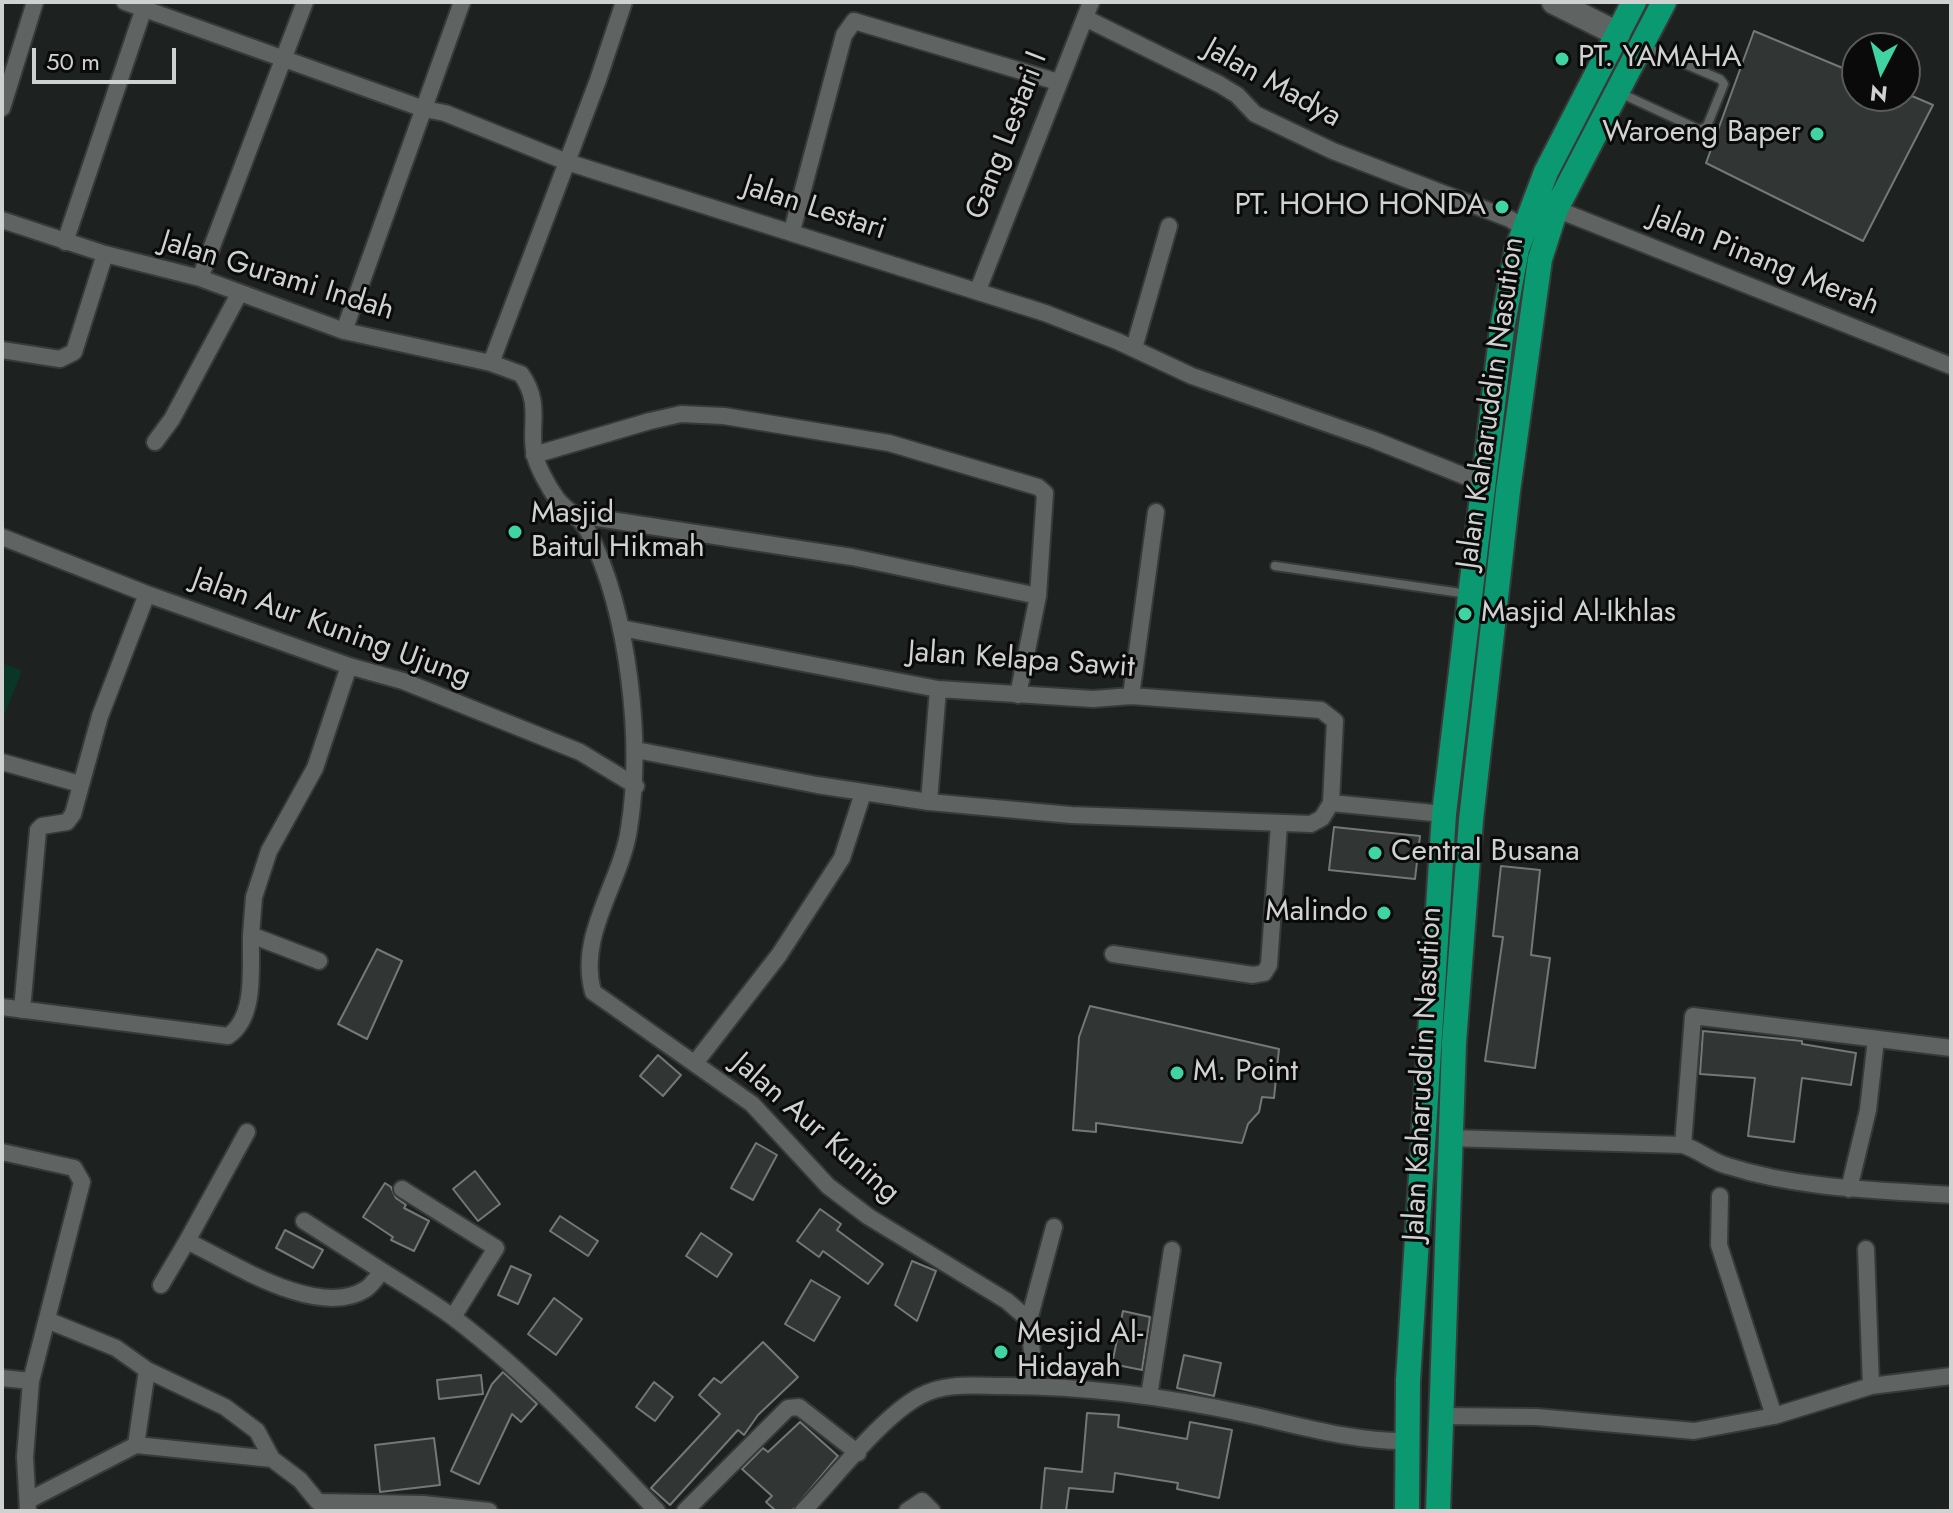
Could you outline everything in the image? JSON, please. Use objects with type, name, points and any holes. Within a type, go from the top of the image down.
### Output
[{"type":"highway","name":"Jalan Kaharuddin Nasution","points":[[1438,1511],[1449,1138],[1444,814],[1482,483],[1512,270],[1524,228],[1546,172],[1634,2]]},
{"type":"highway","name":"Jalan Kaharuddin Nasution","points":[[1407,1511],[1407,1441],[1419,1181],[1471,820],[1508,491],[1540,259],[1556,209],[1664,2]]},
{"type":"street","points":[[2,108],[35,2]]},
{"type":"street","name":"Jalan Lestari","points":[[125,2],[144,5],[424,109],[445,113],[567,162],[978,290],[1134,348],[1192,376],[1374,440],[1482,483]]},
{"type":"street","points":[[200,278],[305,2]]},
{"type":"street","points":[[344,331],[462,2]]},
{"type":"street","points":[[491,363],[624,2]]},
{"type":"street","points":[[1554,2],[1618,34]]},
{"type":"street","points":[[65,242],[144,5]]},
{"type":"street","name":"Gang Lestari I","points":[[978,290],[1088,10]]},
{"type":"street","name":"Jalan Madya","points":[[1088,10],[1219,84],[1244,101],[1255,114],[1275,124],[1524,228]]},
{"type":"street","points":[[792,231],[844,35],[854,21],[1058,82]]},
{"type":"street","name":"Jalan Pinang Merah","points":[[1556,209],[1951,366]]},
{"type":"street","name":"Jalan Gurami Indah","points":[[2,220],[105,254],[200,278],[344,331],[491,363],[521,374],[529,390],[536,421],[534,455]]},
{"type":"street","points":[[1134,348],[1169,226]]},
{"type":"street","points":[[2,350],[60,359],[74,352],[105,254]]},
{"type":"street","points":[[155,442],[172,419],[239,294]]},
{"type":"street","points":[[636,786],[636,750],[621,628],[607,571],[578,515],[558,500],[534,455],[681,414],[724,416],[815,428],[889,443],[1042,489],[1045,503],[1038,596],[1018,695]]},
{"type":"street","points":[[1131,696],[1156,512]]},
{"type":"street","points":[[578,515],[852,557],[1038,596]]},
{"type":"street","name":"Jalan Aur Kuning Ujung","points":[[2,537],[147,594],[349,666],[403,681],[580,752],[636,786]]},
{"type":"street","points":[[22,1010],[38,830],[70,819],[100,716],[147,594]]},
{"type":"street","name":"Jalan Kelapa Sawit","points":[[621,628],[938,689],[1093,699],[1131,696],[1329,714],[1335,721],[1331,803]]},
{"type":"street","points":[[2,1007],[228,1036],[243,1020],[250,988],[254,897],[269,851],[315,768],[349,666]]},
{"type":"street","points":[[929,802],[938,689]]},
{"type":"street","points":[[636,750],[863,793],[1071,815],[1279,825],[1317,823],[1331,803],[1444,814]]},
{"type":"street","points":[[2,762],[80,784]]},
{"type":"street","name":"Jalan Aur Kuning","points":[[636,786],[626,848],[594,935],[589,961],[593,992],[752,1104],[805,1163],[848,1201],[935,1260],[1007,1301],[1029,1320]]},
{"type":"street","points":[[695,1063],[779,955],[842,858],[863,793]]},
{"type":"street","points":[[1113,954],[1253,975],[1264,973],[1269,965],[1279,825]]},
{"type":"street","points":[[251,935],[319,961]]},
{"type":"street","points":[[1683,1145],[1693,1016],[1951,1048]]},
{"type":"street","points":[[1849,1189],[1868,1110],[1876,1039]]},
{"type":"street","points":[[161,1285],[247,1132]]},
{"type":"street","points":[[1449,1138],[1683,1145],[1700,1150],[1725,1166],[1849,1189],[1951,1195]]},
{"type":"street","points":[[2,1152],[74,1168],[82,1177],[31,1381],[25,1457],[28,1505],[136,1445],[272,1459]]},
{"type":"street","points":[[402,1189],[496,1248],[453,1317]]},
{"type":"street","points":[[1720,1196],[1719,1245],[1774,1416]]},
{"type":"street","points":[[304,1221],[453,1317],[579,1429],[657,1511]]},
{"type":"street","points":[[1035,1386],[1029,1320],[1054,1227]]},
{"type":"street","points":[[187,1241],[270,1282],[321,1299],[354,1294],[368,1288],[382,1271]]},
{"type":"street","points":[[1866,1249],[1871,1386]]},
{"type":"street","points":[[1149,1396],[1172,1250]]},
{"type":"street","points":[[47,1320],[116,1348],[147,1370],[225,1407],[257,1431],[272,1459],[300,1480],[316,1506],[489,1511]]},
{"type":"street","points":[[136,1445],[147,1370]]},
{"type":"street","points":[[1441,1416],[1537,1417],[1694,1431],[1774,1416],[1871,1386],[1951,1376]]},
{"type":"street","points":[[2,1378],[31,1381]]},
{"type":"street","points":[[803,1511],[900,1410],[929,1391],[943,1386],[1035,1386],[1149,1396],[1293,1426],[1389,1442],[1407,1441]]},
{"type":"street","points":[[685,1511],[788,1408],[799,1407],[858,1453]]},
{"type":"street","points":[[907,1511],[922,1501],[932,1511]]},
{"type":"lane","points":[[1616,92],[1700,130],[1707,126],[1724,84],[1720,79],[1640,45]]},
{"type":"lane","points":[[1275,566],[1469,594]]},
{"type":"green space","points":[[2,663],[22,671],[2,720]]},
{"type":"building","name":"Waroeng Baper","points":[[1754,31],[1841,67],[1841,112],[1921,112],[1921,100],[1933,105],[1863,241],[1706,163]]},
{"type":"building","name":"Central Busana","points":[[1334,827],[1420,836],[1415,879],[1329,870]]},
{"type":"building","points":[[1501,866],[1540,870],[1531,955],[1550,958],[1535,1068],[1485,1061],[1503,937],[1493,936]]},
{"type":"building","points":[[377,949],[402,961],[367,1039],[338,1024]]},
{"type":"building","name":"M. Point","points":[[1090,1006],[1279,1049],[1274,1098],[1262,1097],[1259,1112],[1248,1124],[1242,1143],[1096,1123],[1096,1132],[1073,1130],[1079,1037]]},
{"type":"building","points":[[1703,1031],[1802,1041],[1802,1044],[1856,1053],[1851,1085],[1802,1078],[1794,1142],[1748,1136],[1755,1078],[1700,1074]]},
{"type":"building","points":[[658,1055],[681,1075],[663,1096],[640,1076]]},
{"type":"building","points":[[756,1143],[777,1155],[753,1200],[731,1188]]},
{"type":"building","points":[[475,1171],[500,1204],[478,1221],[453,1189]]},
{"type":"building","points":[[385,1183],[391,1187],[396,1198],[406,1205],[404,1208],[429,1221],[414,1251],[391,1240],[393,1237],[363,1217]]},
{"type":"building","points":[[820,1209],[841,1224],[837,1230],[883,1264],[868,1284],[823,1251],[819,1257],[797,1241]]},
{"type":"building","points":[[560,1216],[598,1241],[588,1256],[550,1231]]},
{"type":"building","points":[[285,1230],[323,1250],[313,1268],[276,1248]]},
{"type":"building","points":[[701,1233],[732,1254],[717,1277],[686,1256]]},
{"type":"building","points":[[912,1261],[936,1271],[917,1321],[895,1305]]},
{"type":"building","points":[[511,1266],[531,1275],[518,1304],[498,1295]]},
{"type":"building","points":[[811,1280],[840,1297],[814,1341],[785,1324]]},
{"type":"building","points":[[554,1298],[582,1319],[556,1355],[528,1334]]},
{"type":"building","points":[[1123,1311],[1150,1317],[1142,1370],[1112,1364]]},
{"type":"building","points":[[763,1342],[798,1377],[758,1415],[744,1435],[738,1430],[670,1505],[651,1488],[720,1414],[699,1395],[714,1378],[721,1383]]},
{"type":"building","points":[[1184,1355],[1221,1363],[1214,1396],[1177,1388]]},
{"type":"building","points":[[503,1372],[537,1404],[521,1422],[512,1414],[479,1484],[451,1471],[492,1384]]},
{"type":"building","points":[[481,1375],[483,1394],[439,1399],[437,1380]]},
{"type":"building","points":[[654,1382],[673,1397],[655,1421],[636,1407]]},
{"type":"building","points":[[1087,1413],[1119,1415],[1118,1427],[1187,1439],[1190,1422],[1232,1430],[1219,1498],[1177,1489],[1178,1483],[1115,1473],[1113,1492],[1069,1488],[1066,1511],[1041,1511],[1045,1468],[1082,1472]]},
{"type":"building","points":[[800,1422],[838,1456],[792,1511],[776,1511],[766,1502],[772,1496],[742,1469],[763,1448],[768,1452]]},
{"type":"building","points":[[434,1438],[440,1485],[380,1492],[375,1445]]},
{"type":"place","name":"PT. YAMAHA","points":[[1562,59]]},
{"type":"place","name":"Waroeng Baper","points":[[1817,134]]},
{"type":"place","name":"PT. HOHO HONDA","points":[[1502,207]]},
{"type":"place","name":"Masjid Baitul Hikmah","points":[[515,532]]},
{"type":"place","name":"Masjid Al-Ikhlas","points":[[1465,614]]},
{"type":"place","name":"Central Busana","points":[[1375,853]]},
{"type":"place","name":"Malindo","points":[[1384,913]]},
{"type":"place","name":"M. Point","points":[[1177,1073]]},
{"type":"place","name":"Mesjid Al- Hidayah","points":[[1001,1352]]}]
